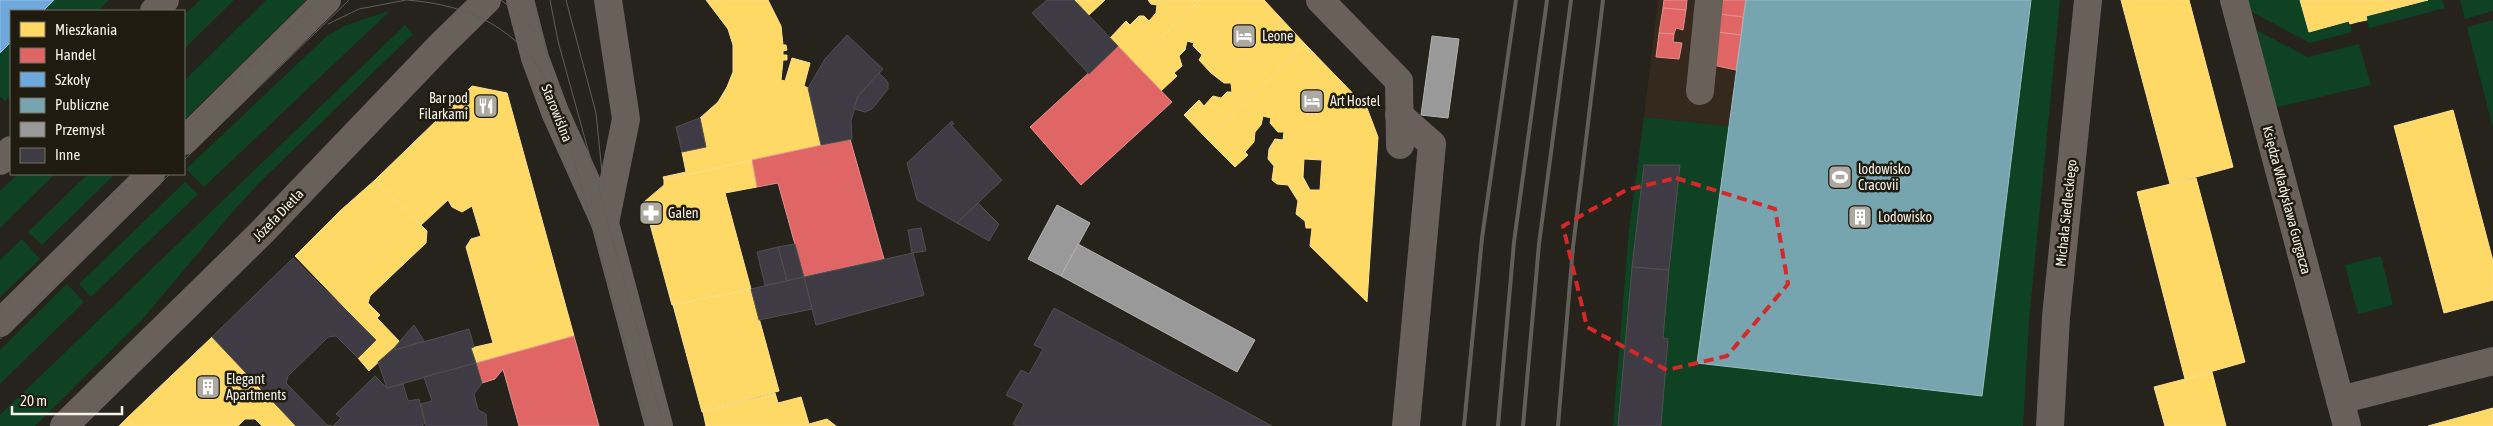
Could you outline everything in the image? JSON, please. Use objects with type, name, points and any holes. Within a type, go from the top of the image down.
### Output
[{"type":"street","points":[[155,10],[165,0]]},
{"type":"street","points":[[185,141],[322,6],[344,0]]},
{"type":"street","name":"Starowiślna","points":[[520,0],[535,58],[552,105],[604,223],[659,426]]},
{"type":"street","name":"Starowiślna","points":[[604,223],[626,119],[608,0]]},
{"type":"street","points":[[1320,0],[1399,81],[1400,145]]},
{"type":"street","points":[[1700,91],[1709,0]]},
{"type":"street","name":"Michała Siedleckiego","points":[[2050,426],[2056,317],[2088,0]]},
{"type":"street","name":"Księdza Władysława Gurgacza","points":[[2234,0],[2347,426]]},
{"type":"street","name":"Józefa Dietla","points":[[64,426],[262,232],[483,1]]},
{"type":"street","points":[[1399,115],[1432,144],[1406,426]]},
{"type":"street","points":[[0,161],[10,151]]},
{"type":"street","points":[[0,322],[150,175]]},
{"type":"street","points":[[2340,400],[2493,361]]},
{"type":"highlighted area","points":[[1676,178],[1775,209],[1788,284],[1727,356],[1667,370],[1587,327],[1563,226],[1626,190]]},
{"type":"shaded area","points":[[1658,0],[1746,0],[1729,126],[1644,117]]},
{"type":"green space","points":[[54,0],[109,0],[99,10],[44,10]]},
{"type":"green space","points":[[200,0],[234,0],[185,48],[185,14]]},
{"type":"green space","points":[[266,0],[306,0],[185,119],[185,80]]},
{"type":"green space","name":"lodowisko Cracovii","points":[[1746,0],[2060,0],[2029,321],[2023,426],[1613,426],[1629,229],[1644,117],[1729,126]]},
{"type":"green space","points":[[2247,0],[2300,0],[2309,31],[2349,21],[2352,32],[2310,43],[2250,11]]},
{"type":"green space","points":[[2428,0],[2442,0],[2445,8],[2369,28],[2366,16]]},
{"type":"green space","points":[[2460,0],[2493,0],[2493,11],[2465,19]]},
{"type":"green space","points":[[391,10],[204,187],[186,169],[327,36],[344,26]]},
{"type":"green space","points":[[2493,20],[2493,128],[2467,27]]},
{"type":"green space","points":[[405,25],[413,34],[261,181],[235,209],[141,321],[35,426],[0,426],[0,415]]},
{"type":"green space","points":[[2252,28],[2308,57],[2359,44],[2371,85],[2273,108]]},
{"type":"green space","points":[[10,43],[10,96],[5,101],[0,97],[0,53]]},
{"type":"green space","points":[[17,175],[54,175],[0,228],[0,191]]},
{"type":"green space","points":[[87,175],[114,175],[42,245],[28,232]]},
{"type":"green space","points":[[185,182],[198,194],[91,297],[79,284]]},
{"type":"green space","points":[[22,239],[40,259],[0,297],[0,260]]},
{"type":"green space","points":[[2381,256],[2393,305],[2358,314],[2345,265]]},
{"type":"green space","points":[[67,284],[84,302],[0,384],[0,350]]},
{"type":"building: Mieszkania","points":[[706,0],[768,0],[781,26],[783,45],[786,45],[787,50],[783,51],[783,55],[787,55],[787,60],[783,60],[781,80],[785,81],[792,58],[810,63],[804,86],[808,88],[821,145],[664,180],[663,177],[686,172],[682,152],[706,147],[700,118],[718,102],[733,72],[733,45],[728,29]]},
{"type":"building: Mieszkania","points":[[1074,0],[1105,0],[1089,15]]},
{"type":"building: Mieszkania","points":[[1148,0],[1200,0],[1134,64],[1110,38],[1126,21],[1130,25],[1139,16],[1144,16],[1149,21],[1156,13],[1157,5],[1151,4]]},
{"type":"building: Mieszkania","points":[[1200,0],[1264,0],[1305,44],[1207,139],[1184,115],[1199,100],[1204,106],[1213,96],[1221,98],[1227,92],[1232,92],[1231,83],[1224,83],[1211,73],[1199,60],[1202,55],[1193,46],[1194,43],[1187,41],[1185,50],[1179,56],[1182,66],[1174,73],[1177,76],[1161,91],[1134,64]]},
{"type":"building: Mieszkania","points":[[2121,0],[2189,0],[2233,167],[2170,184]]},
{"type":"building: Mieszkania","points":[[2300,0],[2428,0],[2366,16],[2367,20],[2350,24],[2349,21],[2309,32]]},
{"type":"building: Mieszkania","points":[[1305,44],[1367,108],[1378,137],[1367,302],[1310,246],[1312,228],[1306,228],[1305,221],[1296,214],[1298,201],[1288,185],[1277,184],[1272,180],[1274,166],[1268,159],[1269,149],[1275,139],[1283,140],[1284,132],[1278,132],[1270,123],[1271,118],[1263,116],[1261,125],[1255,132],[1254,142],[1245,152],[1248,155],[1235,167],[1207,139]],"holes":[[[1304,159],[1322,160],[1320,190],[1310,190],[1303,177]]]},
{"type":"building: Mieszkania","points":[[472,86],[507,93],[574,336],[476,363],[471,348],[493,343],[466,247],[471,239],[481,236],[472,206],[462,212],[452,207],[448,200],[420,226],[375,180]]},
{"type":"building: Mieszkania","points":[[2453,110],[2493,261],[2493,300],[2444,313],[2394,126]]},
{"type":"building: Mieszkania","points":[[752,160],[757,187],[725,193],[751,289],[672,305],[644,202],[664,185],[664,180]]},
{"type":"building: Mieszkania","points":[[2196,178],[2245,362],[2185,379],[2137,192]]},
{"type":"building: Mieszkania","points":[[375,180],[427,231],[426,243],[370,296],[368,303],[380,315],[377,318],[400,342],[369,371],[358,358],[376,340],[295,256],[341,210]]},
{"type":"building: Mieszkania","points":[[751,289],[779,391],[702,412],[673,305]]},
{"type":"building: Mieszkania","name":"Elegant Apartments","points":[[212,337],[296,426],[262,426],[255,419],[245,419],[238,426],[135,426],[127,418]]},
{"type":"building: Mieszkania","points":[[2212,372],[2226,426],[2165,426],[2154,387]]},
{"type":"building: Mieszkania","points":[[775,393],[778,403],[801,397],[809,424],[827,419],[836,426],[706,426],[703,412]]},
{"type":"building: Mieszkania","points":[[2493,408],[2493,426],[2428,426]]},
{"type":"building: Mieszkania","points":[[127,418],[135,426],[119,426]]},
{"type":"building: Handel","points":[[1664,0],[1687,0],[1686,10],[1663,8]]},
{"type":"building: Handel","points":[[1721,0],[1746,0],[1743,17],[1719,14]]},
{"type":"building: Handel","points":[[1663,8],[1686,10],[1683,30],[1676,28],[1674,34],[1659,33]]},
{"type":"building: Handel","points":[[1719,14],[1743,17],[1741,35],[1717,32]]},
{"type":"building: Handel","points":[[1717,32],[1741,35],[1736,70],[1713,65]]},
{"type":"building: Handel","points":[[1659,33],[1674,34],[1673,42],[1682,43],[1679,59],[1656,57]]},
{"type":"building: Handel","points":[[1118,46],[1172,102],[1081,185],[1030,127]]},
{"type":"building: Handel","points":[[850,139],[884,259],[804,277],[778,183],[757,187],[752,160]]},
{"type":"building: Handel","points":[[574,336],[599,426],[519,426],[503,369],[495,379],[482,383],[476,363]]},
{"type":"building: Szkoły","points":[[0,0],[54,0],[44,10],[10,10],[10,43],[0,53]]},
{"type":"building: Publiczne","name":"lodowisko Cracovii","points":[[1746,0],[2031,0],[1982,396],[1697,363]]},
{"type":"building: Przemysł","points":[[1432,36],[1459,39],[1448,118],[1421,115]]},
{"type":"building: Przemysł","points":[[1057,205],[1090,223],[1061,276],[1028,259]]},
{"type":"building: Przemysł","points":[[1078,244],[1255,340],[1237,372],[1061,276]]},
{"type":"building: Inne","points":[[1047,0],[1074,0],[1118,46],[1089,74],[1032,13]]},
{"type":"building: Inne","points":[[847,35],[883,69],[858,96],[851,121],[852,139],[821,145],[808,88],[825,59]]},
{"type":"building: Inne","points":[[879,73],[888,82],[888,89],[872,109],[865,112],[854,109],[858,96]]},
{"type":"building: Inne","points":[[700,118],[706,147],[682,152],[676,127]]},
{"type":"building: Inne","points":[[952,121],[954,124],[951,125],[1002,180],[957,223],[917,200],[907,163]]},
{"type":"building: Inne","points":[[1644,165],[1680,165],[1669,270],[1632,267]]},
{"type":"building: Inne","points":[[978,203],[999,224],[989,241],[957,223]]},
{"type":"building: Inne","points":[[921,228],[926,251],[912,253],[908,230]]},
{"type":"building: Inne","points":[[795,244],[804,277],[787,281],[778,247]]},
{"type":"building: Inne","points":[[778,247],[787,281],[765,285],[757,252]]},
{"type":"building: Inne","points":[[913,253],[924,295],[816,325],[804,277]]},
{"type":"building: Inne","points":[[293,258],[376,340],[358,358],[336,336],[328,337],[288,376],[286,383],[327,425],[332,426],[296,426],[212,337]]},
{"type":"building: Inne","points":[[1632,267],[1669,270],[1663,338],[1668,339],[1661,426],[1618,426]]},
{"type":"building: Inne","points":[[804,277],[812,309],[759,320],[751,289]]},
{"type":"building: Inne","points":[[1054,308],[1272,426],[1017,426],[1013,424],[1024,404],[1006,395],[1021,370],[1029,374],[1043,349],[1034,345]]},
{"type":"building: Inne","points":[[414,325],[424,341],[395,350],[394,348]]},
{"type":"building: Inne","points":[[469,329],[474,347],[471,348],[476,363],[387,388],[378,362],[394,348],[395,350]]},
{"type":"building: Inne","points":[[476,363],[482,383],[474,394],[478,410],[486,414],[487,426],[426,426],[421,404],[432,401],[424,377]]},
{"type":"building: Inne","points":[[375,376],[387,388],[403,384],[408,401],[419,399],[425,423],[422,426],[333,426],[341,418],[336,414]]},
{"type":"tram line","points":[[185,129],[318,0]]},
{"type":"tram line","points":[[185,159],[349,0]]},
{"type":"tram line","points":[[328,24],[359,9],[406,0]]},
{"type":"tram line","points":[[407,0],[452,7],[491,23],[524,49],[551,87]]},
{"type":"tram line","points":[[501,0],[525,19],[541,36]]},
{"type":"tram line","points":[[534,0],[560,109],[648,426]]},
{"type":"tram line","points":[[550,0],[558,41],[664,426]]},
{"type":"tram line","points":[[566,0],[596,113],[604,192]]},
{"type":"tram line","points":[[0,308],[138,175]]},
{"type":"tram line","points":[[0,339],[169,175]]},
{"type":"railway","points":[[1464,426],[1482,238],[1516,0]]},
{"type":"railway","points":[[1498,426],[1514,242],[1547,0]]},
{"type":"railway","points":[[1523,426],[1539,244],[1571,0]]},
{"type":"railway","points":[[1558,426],[1573,247],[1603,0]]},
{"type":"place","name":"Leone","points":[[1244,36]]},
{"type":"place","name":"Art Hostel","points":[[1312,101]]},
{"type":"place","name":"Bar pod Filarkami","points":[[486,106]]},
{"type":"place","name":"lodowisko Cracovii","points":[[1840,177]]},
{"type":"place","name":"Galen","points":[[651,213]]},
{"type":"place","name":"Lodowisko","points":[[1860,217]]},
{"type":"place","name":"Elegant Apartments","points":[[208,387]]}]
